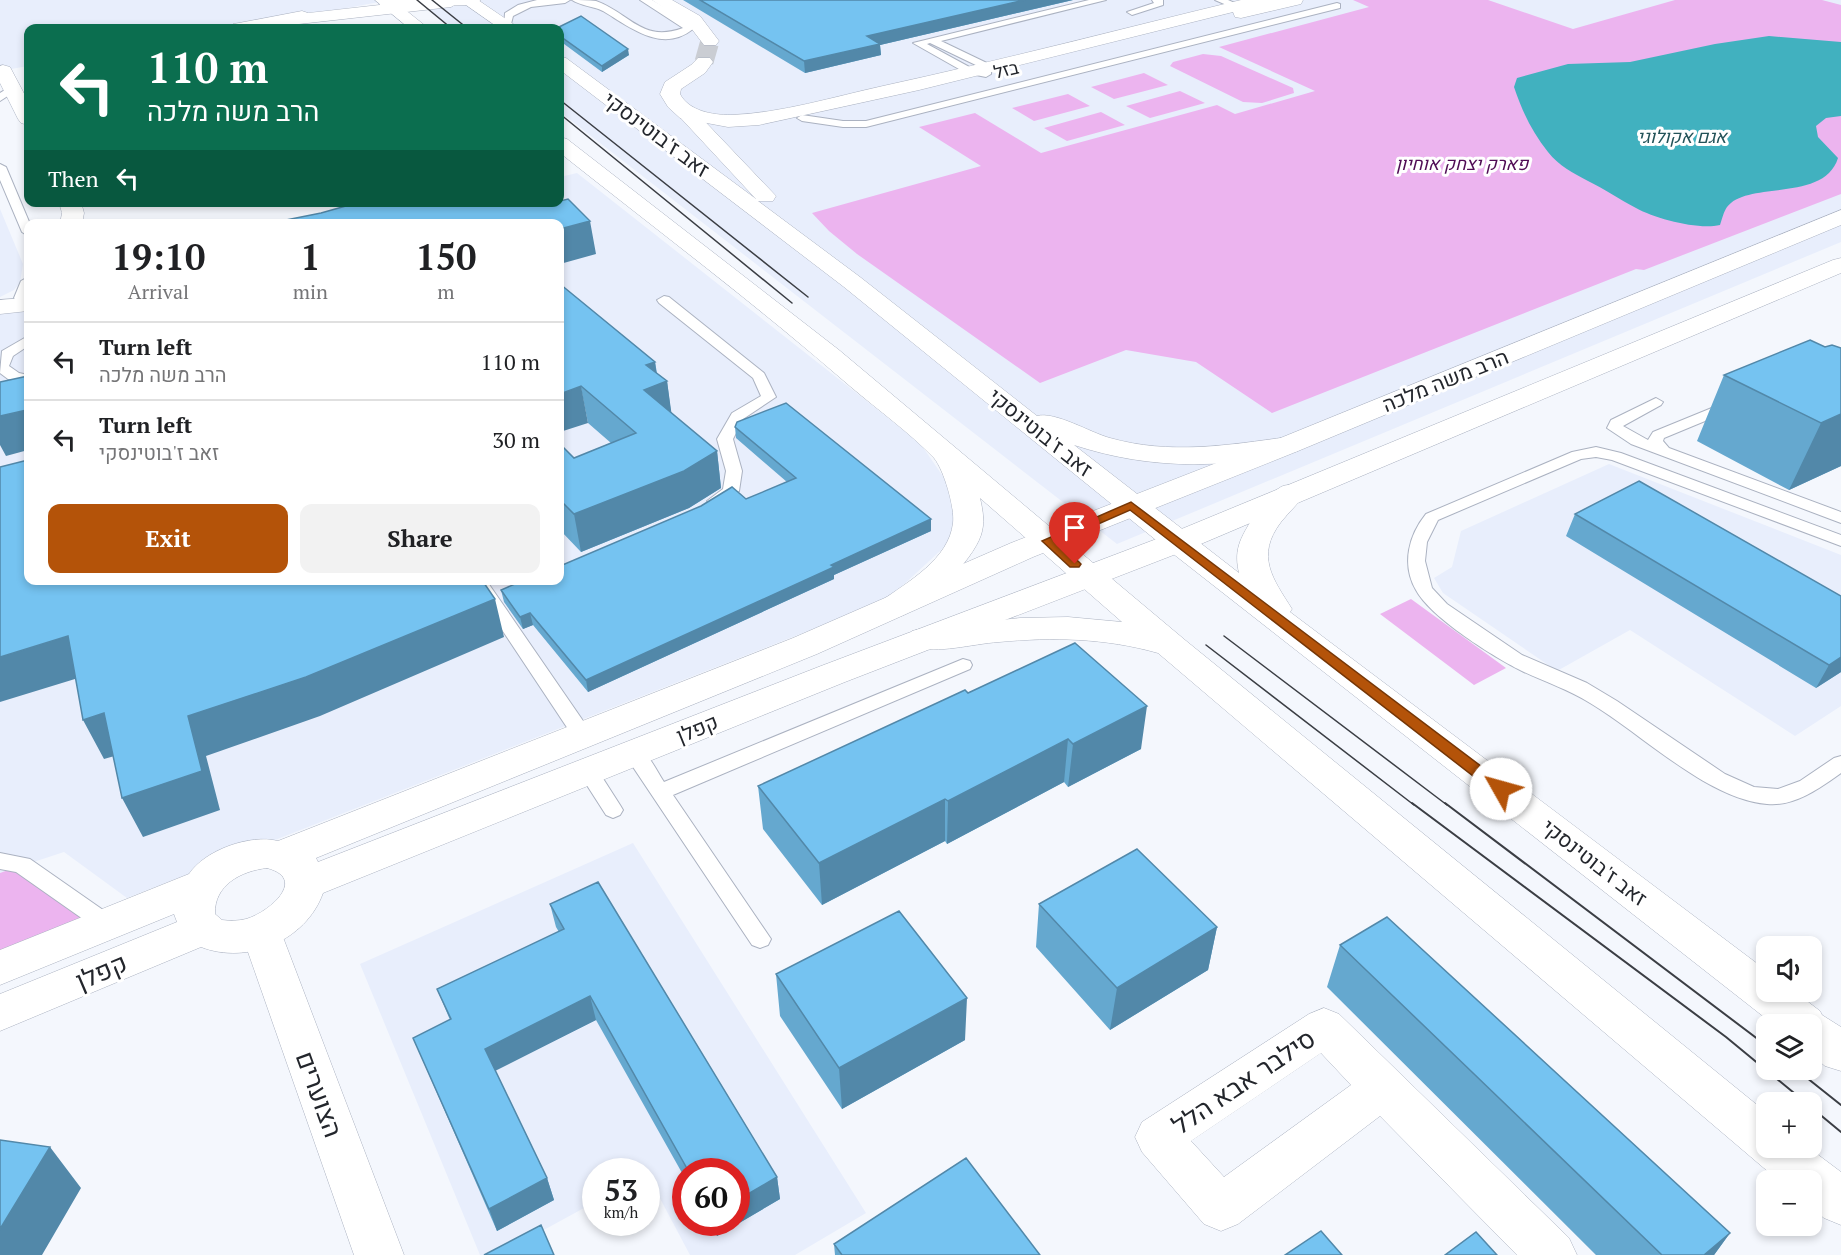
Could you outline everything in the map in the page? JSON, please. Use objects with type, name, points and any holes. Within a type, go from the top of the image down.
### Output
[{"type":"street","points":[[467,0],[504,24]]},
{"type":"street","points":[[273,24],[388,3],[473,0]]},
{"type":"street","points":[[660,0],[694,20],[710,41]]},
{"type":"street","points":[[388,3],[414,24]]},
{"type":"street","name":"בזל","points":[[687,114],[707,119],[746,121],[981,71],[1263,5]]},
{"type":"street","points":[[704,62],[698,69],[672,86],[670,94],[675,103],[687,114],[739,145],[852,282]]},
{"type":"street","name":"זאב ז'בוטינסקי","points":[[564,65],[852,282],[1178,542],[1792,1014]]},
{"type":"street","points":[[8,70],[7,93],[24,114]]},
{"type":"street","name":"בזל","points":[[739,145],[802,118],[981,71]]},
{"type":"street","points":[[564,146],[830,355],[1173,648],[1756,1131]]},
{"type":"street","name":"הרב משה מלכה","points":[[1048,541],[1131,505],[1288,445],[1841,217]]},
{"type":"street","points":[[1088,576],[1178,542],[1841,265]]},
{"type":"street","points":[[1001,400],[1078,437],[1136,453],[1197,457],[1288,445]]},
{"type":"street","points":[[892,608],[931,582],[952,557],[968,526],[968,509],[947,453]]},
{"type":"street","points":[[1291,493],[1263,524],[1252,543],[1252,563],[1260,586],[1293,629]]},
{"type":"street","name":"קפלן","points":[[294,869],[583,736],[805,646],[1048,541]]},
{"type":"street","name":"קפלן","points":[[294,869],[588,771],[1088,576]]},
{"type":"street","points":[[924,639],[1019,627],[1071,628],[1151,638],[1173,648]]},
{"type":"street","points":[[267,853],[294,869],[302,897],[293,911],[278,924],[261,933],[241,938],[223,938],[207,933],[197,924],[193,912],[194,898],[214,872],[231,862],[249,855],[267,853]]},
{"type":"street","name":"קפלן","points":[[0,968],[202,885]]},
{"type":"street","name":"קפלן","points":[[0,1013],[202,929]]},
{"type":"street","name":"הצוערים","points":[[261,933],[379,1255]]},
{"type":"street","name":"סילבר אבא הלל","points":[[1382,1088],[1221,1208],[1158,1137],[1324,1027],[1429,1136],[1552,1255]]},
{"type":"street","points":[[1822,1038],[1841,1052]]},
{"type":"street","points":[[1788,1158],[1841,1202]]},
{"type":"street","points":[[1799,1158],[1841,1180]]},
{"type":"lane","points":[[509,24],[508,15],[516,9],[528,4],[565,0]]},
{"type":"lane","points":[[576,0],[597,5],[642,33],[651,36],[677,34],[688,29],[688,25],[645,0]]},
{"type":"lane","points":[[918,44],[932,45],[1101,0]]},
{"type":"lane","points":[[1132,12],[1158,5],[1157,0]]},
{"type":"lane","points":[[802,118],[843,124],[866,124],[1263,5],[1337,6]]},
{"type":"lane","points":[[932,45],[981,71]]},
{"type":"lane","points":[[932,45],[981,71]]},
{"type":"lane","points":[[919,84],[942,75],[946,65],[932,45]]},
{"type":"lane","points":[[0,167],[24,223]]},
{"type":"lane","points":[[664,300],[759,376],[769,397],[737,416],[725,439],[734,471],[731,491],[705,507]]},
{"type":"lane","points":[[24,343],[7,354],[2,366],[13,376],[24,378]]},
{"type":"lane","points":[[1663,451],[1655,441],[1658,435],[1747,398]]},
{"type":"lane","points":[[1656,402],[1616,423],[1615,428],[1628,437],[1663,451],[1841,518]]},
{"type":"lane","points":[[1841,541],[1616,456],[1596,452],[1576,454],[1431,517],[1422,528],[1416,545],[1424,590],[1446,612],[1526,665],[1579,688],[1636,723],[1706,772],[1742,790],[1766,797],[1788,796],[1841,763]]},
{"type":"lane","points":[[480,585],[583,736]]},
{"type":"lane","points":[[489,598],[510,589]]},
{"type":"lane","points":[[660,792],[963,664]]},
{"type":"lane","points":[[634,753],[760,939]]},
{"type":"lane","points":[[588,771],[613,810]]},
{"type":"lane","points":[[0,861],[22,865],[108,925]]},
{"type":"shaded area","points":[[0,0],[390,0],[261,24],[24,24],[24,67],[0,71]]},
{"type":"shaded area","points":[[415,0],[1841,0],[1841,242],[1117,544],[564,115],[564,24],[446,24]]},
{"type":"shaded area","points":[[577,173],[920,443],[949,485],[957,514],[952,540],[887,600],[127,898],[64,852],[0,873],[0,309],[24,303],[24,585],[564,585],[564,219],[535,219],[473,207],[564,207],[564,176]]},
{"type":"shaded area","points":[[0,209],[23,264],[20,283],[14,290],[0,297]]},
{"type":"shaded area","points":[[1609,464],[1841,555],[1841,706],[1795,736],[1630,630],[1557,671],[1443,593],[1434,578],[1452,567],[1461,531]]},
{"type":"shaded area","points":[[633,843],[866,1213],[795,1255],[690,1255],[680,1236],[750,1236],[750,1158],[672,1158],[672,1221],[660,1198],[660,1158],[582,1158],[582,1209],[498,1255],[480,1255],[360,964]]},
{"type":"green space","name":"פארק יצחק אוחיון","points":[[1353,0],[1488,0],[1573,29],[1675,0],[1822,0],[1841,5],[1841,194],[1644,270],[1636,269],[1272,413],[1196,362],[1126,350],[1040,383],[857,254],[829,231],[812,213],[981,166],[919,127],[975,113],[1041,153],[1217,105],[1235,114],[1315,91],[1219,47],[1369,7]]},
{"type":"green space","points":[[1203,54],[1221,56],[1293,88],[1294,93],[1262,103],[1243,102],[1170,66],[1173,62]]},
{"type":"green space","points":[[1144,73],[1168,85],[1114,99],[1091,87]]},
{"type":"green space","points":[[1180,91],[1205,103],[1150,118],[1126,106]]},
{"type":"green space","points":[[1068,94],[1090,106],[1034,121],[1012,108]]},
{"type":"green space","points":[[1101,112],[1125,125],[1067,141],[1044,128]]},
{"type":"green space","points":[[1411,599],[1506,668],[1474,685],[1380,614]]},
{"type":"green space","points":[[22,865],[108,925],[0,968],[0,873]]},
{"type":"water","name":"אגם אקולוגי","points":[[1769,36],[1841,42],[1841,116],[1826,118],[1816,126],[1818,137],[1838,158],[1830,172],[1818,181],[1802,186],[1751,194],[1737,199],[1727,207],[1720,225],[1689,225],[1654,216],[1567,169],[1552,157],[1537,137],[1514,87],[1517,78],[1568,64],[1630,62],[1715,44]]},
{"type":"building","points":[[700,0],[1025,0],[867,36],[880,44],[804,61]]},
{"type":"building","points":[[581,16],[628,49],[602,66],[564,39],[564,24]]},
{"type":"building","points":[[568,199],[590,221],[564,228],[564,219],[291,219],[342,207],[564,207],[564,200]]},
{"type":"building","points":[[564,287],[655,362],[646,365],[667,381],[644,390],[717,451],[684,471],[574,514],[564,504],[564,448],[574,458],[636,433],[581,386],[564,392]]},
{"type":"building","points":[[1810,340],[1825,347],[1832,345],[1841,348],[1841,414],[1821,423],[1724,375]]},
{"type":"building","points":[[24,377],[24,411],[0,416],[0,382]]},
{"type":"building","points":[[786,403],[931,519],[831,565],[834,567],[586,680],[530,613],[520,617],[501,590],[512,585],[564,585],[564,564],[701,506],[732,487],[746,499],[796,478],[735,427],[737,422]]},
{"type":"building","points":[[24,461],[24,585],[485,585],[495,599],[306,677],[188,716],[202,771],[122,798],[104,713],[83,720],[68,636],[0,657],[0,467]]},
{"type":"building","points":[[1639,481],[1841,596],[1841,657],[1829,665],[1575,514]]},
{"type":"building","points":[[1075,643],[1147,706],[1073,744],[1068,739],[948,801],[945,799],[819,863],[758,786],[965,690],[968,693]]},
{"type":"building","points":[[1137,849],[1217,927],[1117,988],[1039,904]]},
{"type":"building","points":[[598,882],[777,1177],[750,1193],[750,1158],[681,1158],[590,996],[485,1049],[547,1178],[489,1209],[413,1038],[451,1019],[437,989],[564,929],[550,904]]},
{"type":"building","points":[[899,911],[967,998],[839,1068],[776,974]]},
{"type":"building","points":[[1387,917],[1730,1233],[1704,1255],[1662,1255],[1340,945]]},
{"type":"building","points":[[0,1140],[50,1147],[0,1229]]},
{"type":"building","points":[[966,1158],[1040,1255],[842,1255],[834,1244]]},
{"type":"building","points":[[541,1225],[554,1255],[484,1255]]},
{"type":"building","points":[[1321,1231],[1342,1255],[1285,1255]]},
{"type":"building","points":[[1476,1232],[1497,1255],[1445,1255]]},
{"type":"tunnel","points":[[704,62],[710,41]]},
{"type":"tram line","points":[[417,0],[446,24]]},
{"type":"tram line","points":[[432,0],[462,24]]},
{"type":"tram line","points":[[564,103],[808,297]]},
{"type":"tram line","points":[[564,117],[792,303]]},
{"type":"tram line","points":[[1224,636],[1447,805]]},
{"type":"tram line","points":[[1206,645],[1414,805]]},
{"type":"tram line","points":[[1412,803],[1726,1037],[1793,1092]]},
{"type":"tram line","points":[[1445,803],[1756,1038]]},
{"type":"tram line","points":[[1810,1080],[1841,1105]]},
{"type":"tram line","points":[[1822,1116],[1841,1132]]},
{"type":"route","points":[[1075,564],[1048,541],[1131,505],[1501,789]]}]
